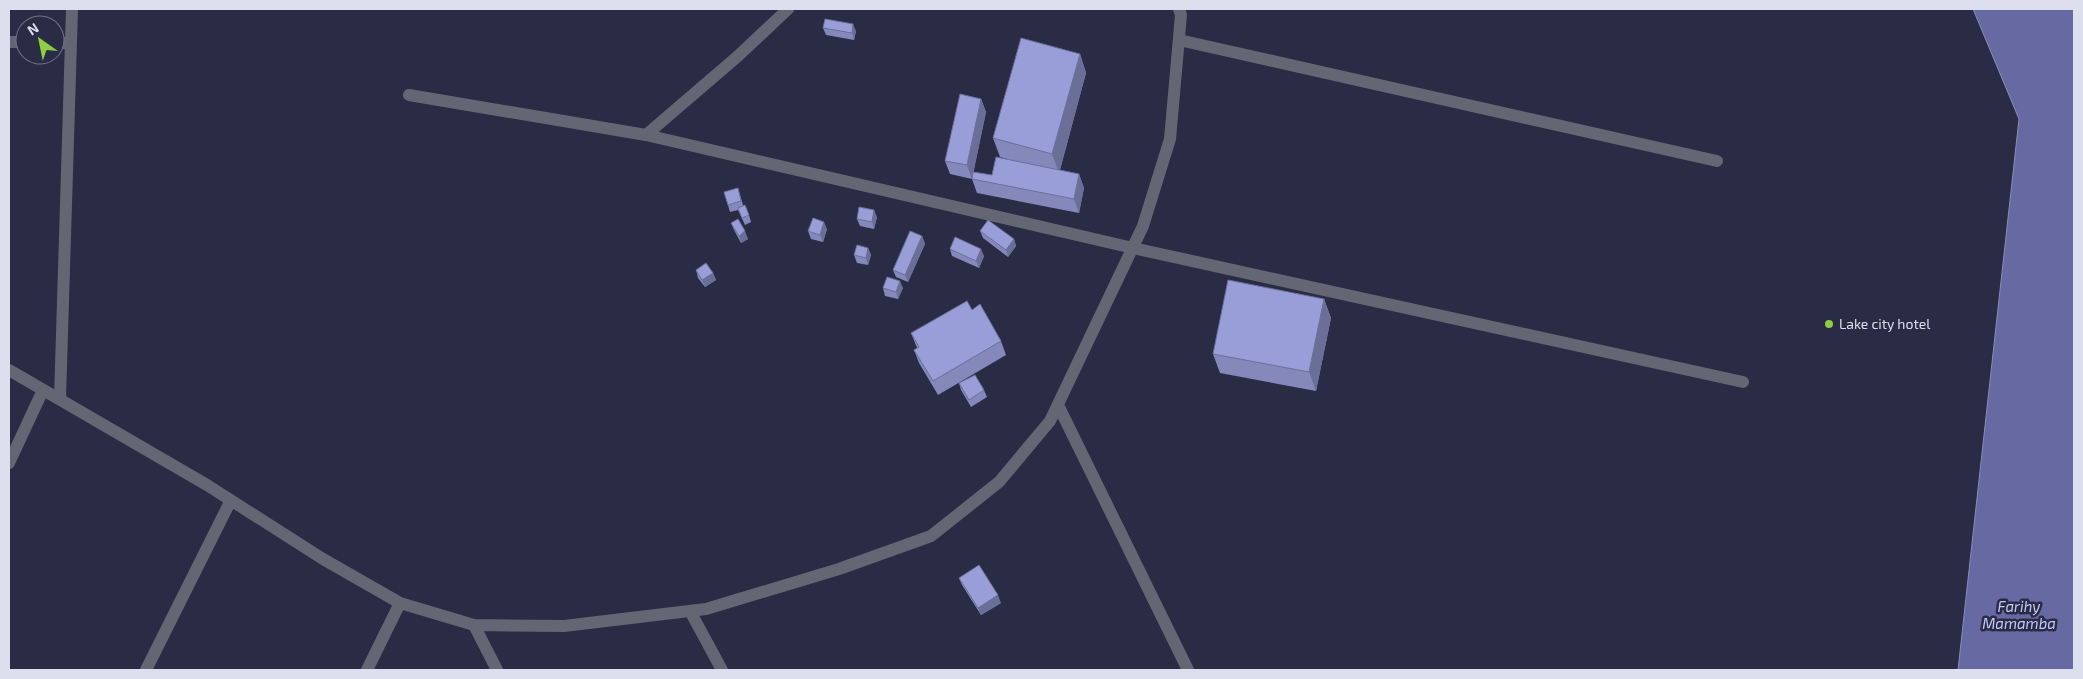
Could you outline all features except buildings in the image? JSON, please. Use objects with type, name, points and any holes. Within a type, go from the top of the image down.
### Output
[{"type":"street","points":[[60,399],[72,9]]},
{"type":"street","points":[[646,135],[738,56],[788,9]]},
{"type":"street","points":[[9,370],[231,500],[324,559],[400,603],[474,625],[564,626],[706,609],[820,574],[931,536],[999,482],[1050,422],[1143,226],[1170,139],[1180,9]]},
{"type":"street","points":[[1179,40],[1717,161]]},
{"type":"street","points":[[65,43],[71,43]]},
{"type":"street","points":[[409,95],[646,135],[1133,248],[1743,382]]},
{"type":"street","points":[[9,463],[43,390]]},
{"type":"street","points":[[1058,405],[1188,670]]},
{"type":"street","points":[[146,670],[231,500]]},
{"type":"street","points":[[367,670],[400,603]]},
{"type":"street","points":[[690,611],[722,670]]},
{"type":"street","points":[[474,625],[497,670]]},
{"type":"water","name":"Farihy Mamamba","points":[[1973,9],[2074,9],[2074,670],[1958,670],[2019,119]]},
{"type":"place","name":"Lake city hotel","points":[[1829,324]]}]
